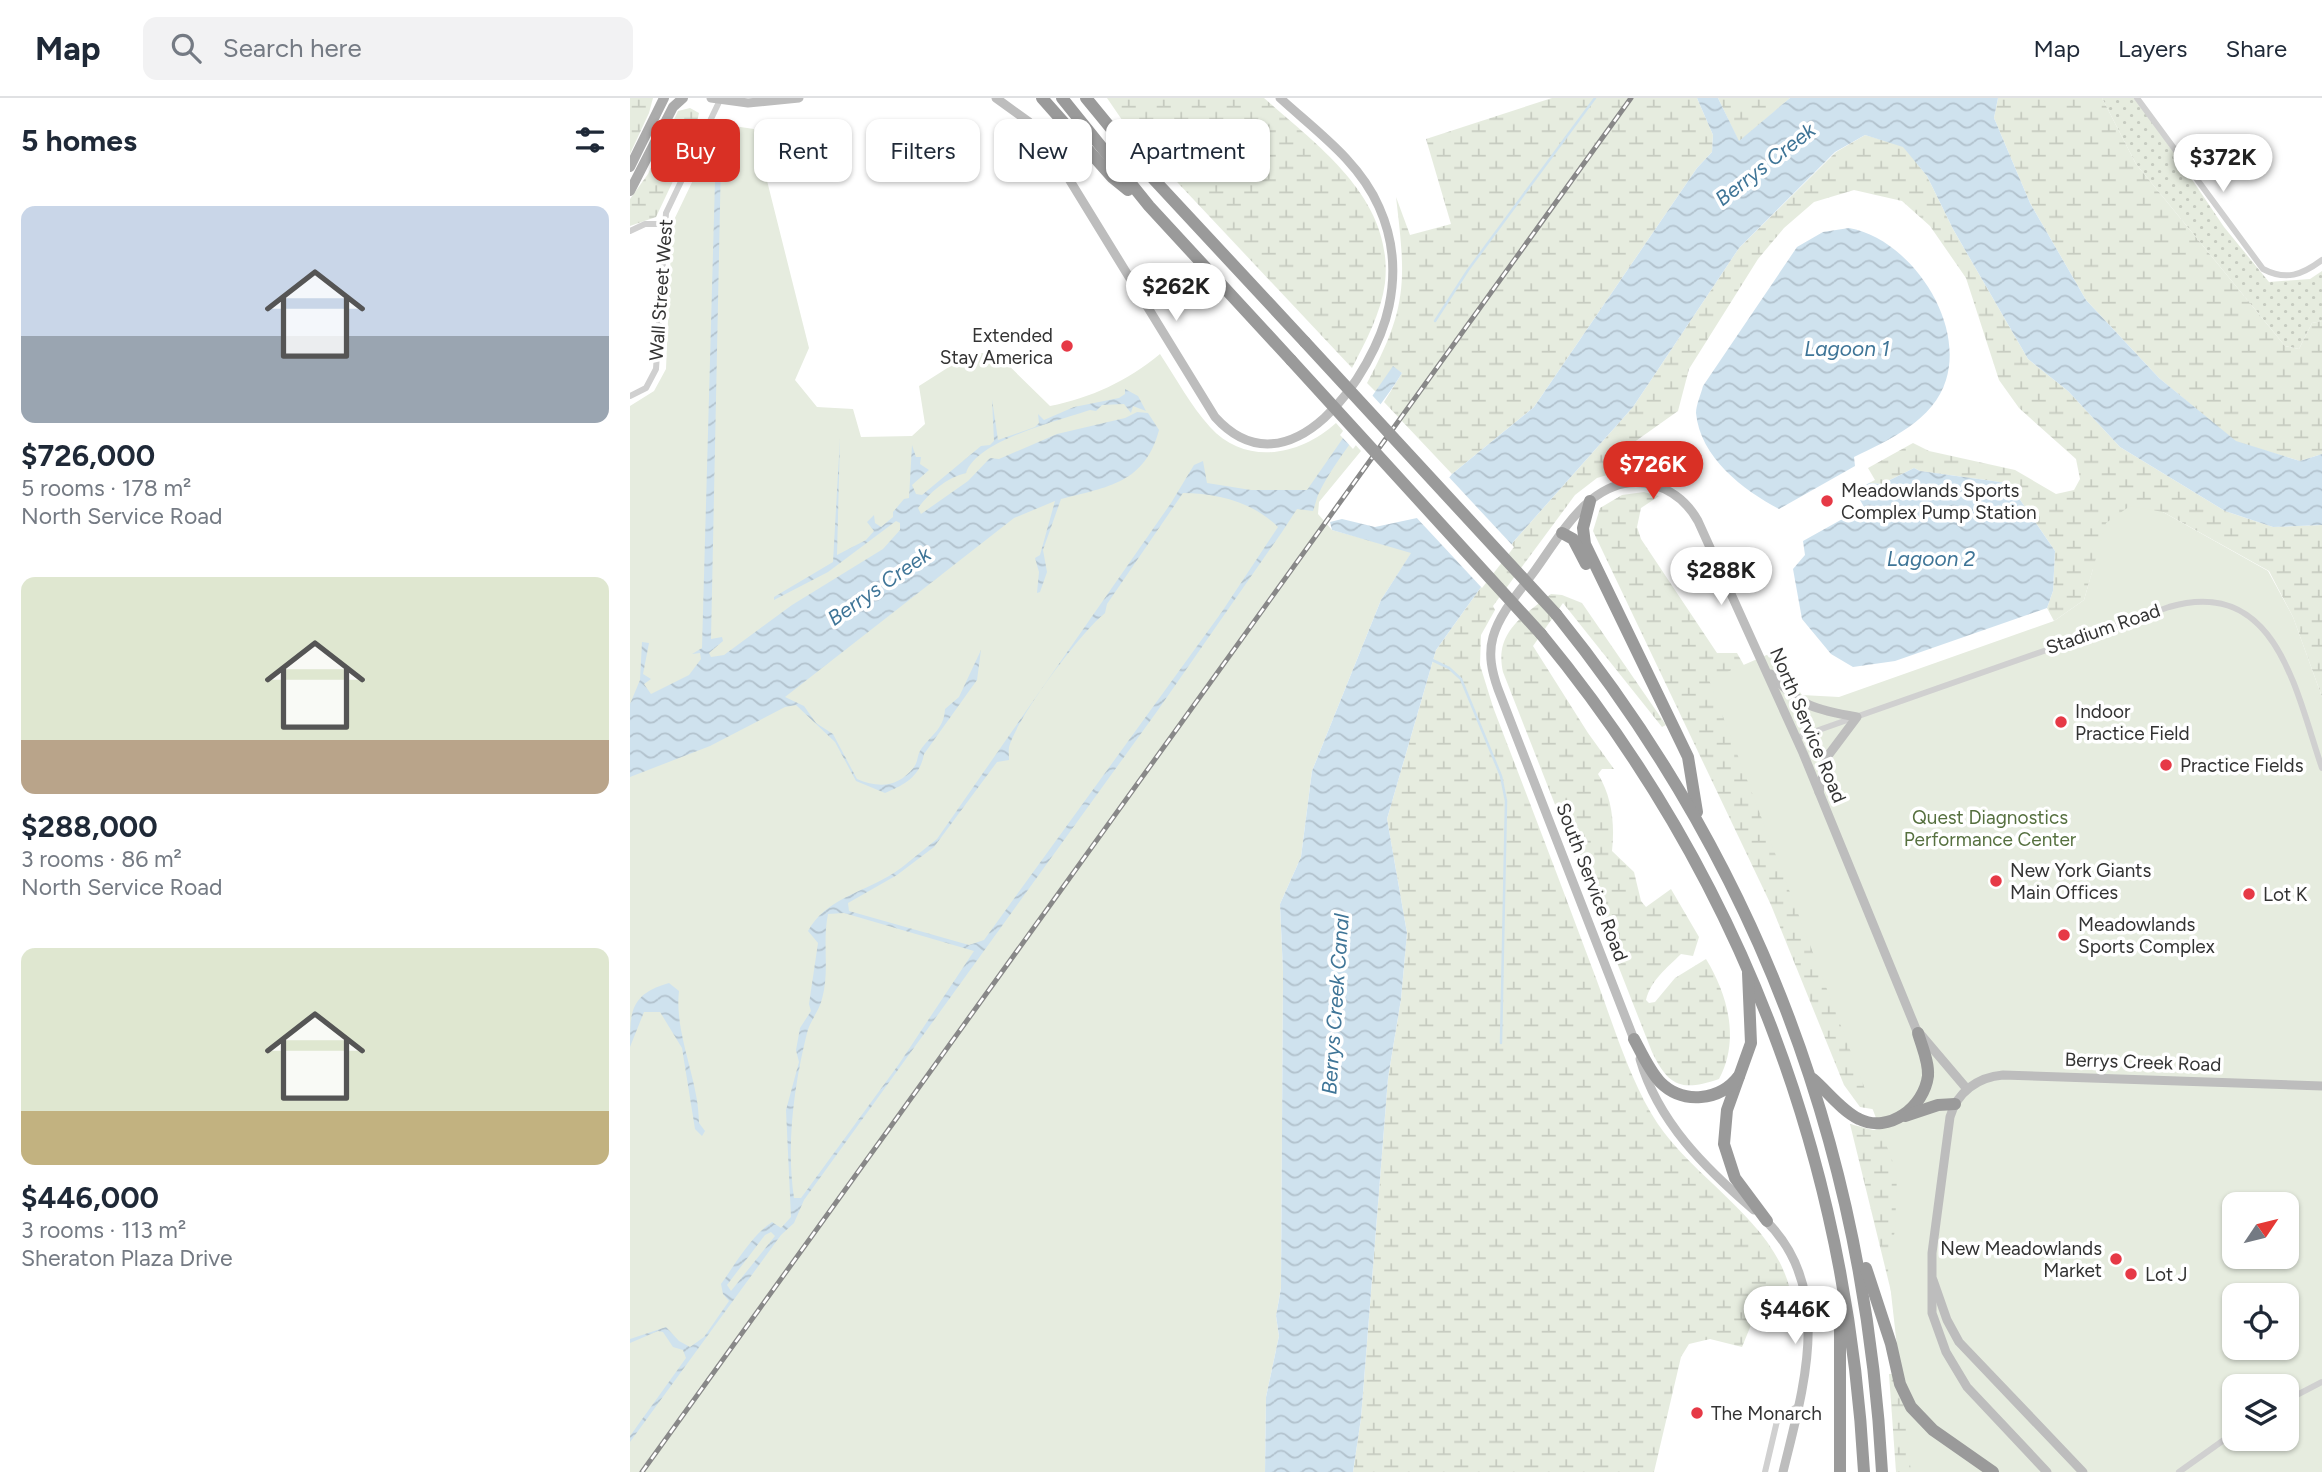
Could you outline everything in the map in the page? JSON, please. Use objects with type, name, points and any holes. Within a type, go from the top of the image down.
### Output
[{"type":"highway","points":[[1042,98],[1111,177],[1149,206]]},
{"type":"highway","points":[[1062,98],[1149,206],[1541,634],[1597,704],[1646,776],[1705,876],[1748,966],[1804,1117],[1826,1202],[1842,1280],[1858,1388],[1864,1472]]},
{"type":"highway","points":[[1086,98],[1137,160],[1556,614],[1631,712],[1699,823],[1763,951],[1812,1079],[1850,1219],[1907,1400],[1927,1424],[1993,1472]]},
{"type":"highway","points":[[1590,501],[1583,525],[1586,544],[1688,757],[1699,823]]},
{"type":"highway","points":[[1562,533],[1575,542],[1635,668],[1672,724]]},
{"type":"highway","points":[[1748,966],[1751,1043],[1726,1116],[1725,1152],[1735,1178],[1767,1221]]},
{"type":"highway","points":[[1902,1116],[1920,1098],[1927,1082],[1927,1065],[1918,1033]]},
{"type":"highway","points":[[1634,1039],[1660,1082],[1685,1096],[1700,1097],[1720,1092],[1735,1081],[1743,1070]]},
{"type":"highway","points":[[1812,1079],[1862,1120],[1883,1122],[1938,1105],[1955,1104]]},
{"type":"highway","points":[[1850,1219],[1872,1350],[1882,1472]]},
{"type":"highway","points":[[1840,1472],[1842,1280]]},
{"type":"main road","points":[[630,167],[664,98]]},
{"type":"main road","points":[[630,191],[673,107],[683,98]]},
{"type":"street","points":[[715,99],[758,103],[799,98]]},
{"type":"street","points":[[996,98],[1029,122],[1053,153],[1215,417],[1240,436],[1273,443],[1294,439],[1312,430],[1340,400],[1380,336],[1389,309],[1393,274],[1388,234],[1367,184],[1344,156],[1280,98]]},
{"type":"street","points":[[2137,98],[2263,269],[2290,276],[2307,271],[2322,260]]},
{"type":"street","name":"Wall Street West","points":[[630,396],[648,385],[656,369],[664,224],[670,202],[715,99]]},
{"type":"street","points":[[630,231],[645,223],[664,224]]},
{"type":"street","name":"North Service Road","points":[[1562,533],[1590,501],[1612,487],[1633,482],[1661,488],[1686,503],[1701,528],[1796,738],[1918,1033],[1967,1089]]},
{"type":"street","name":"South Service Road","points":[[1562,533],[1499,624],[1493,639],[1491,664],[1634,1039],[1647,1080],[1672,1126],[1720,1179],[1767,1221],[1794,1262],[1808,1311],[1809,1354],[1783,1472]]},
{"type":"street","name":"Stadium Road","points":[[1796,738],[1964,676],[2169,607],[2191,602],[2212,602],[2248,615],[2273,639],[2283,657],[2322,768]]},
{"type":"street","points":[[1764,667],[1787,692],[1807,706],[1857,717],[1827,757],[1819,794]]},
{"type":"street","name":"Berrys Creek Road","points":[[1967,1089],[1981,1080],[2003,1075],[2322,1086]]},
{"type":"street","points":[[1967,1089],[1955,1104],[1946,1143],[1931,1274],[1933,1313],[1956,1370],[1973,1395],[2047,1472]]},
{"type":"street","points":[[1931,1274],[1947,1320],[1959,1342],[2083,1472]]},
{"type":"street","points":[[2299,1394],[2322,1382]]},
{"type":"street","points":[[1765,1472],[1777,1421],[1799,1405]]},
{"type":"street","points":[[2179,1472],[2222,1441]]},
{"type":"green space","points":[[630,98],[653,98],[630,154]]},
{"type":"green space","points":[[1107,98],[1264,98],[1329,156],[1365,200],[1378,226],[1385,253],[1385,283],[1380,305],[1352,368],[1177,182],[1270,182],[1270,119],[1121,119]]},
{"type":"green space","points":[[1552,98],[1697,98],[1713,135],[1712,152],[1697,168],[1534,407],[1452,474],[1384,402],[1402,373],[1393,367],[1376,392],[1367,383],[1390,334],[1401,293],[1401,251],[1396,197],[1410,235],[1451,224],[1426,139]]},
{"type":"green space","points":[[1718,98],[1790,98],[1739,142]]},
{"type":"green space","points":[[1998,98],[2102,98],[2136,164],[2285,346],[2299,349],[2312,323],[2322,321],[2322,454],[2300,461],[2236,442],[2159,378],[2086,300],[2030,203],[1994,118]]},
{"type":"green space","points":[[2102,98],[2137,98],[2224,227],[2269,282],[2310,279],[2322,271],[2322,321],[2312,323],[2299,349],[2285,346],[2136,164]]},
{"type":"green space","points":[[690,108],[699,113],[698,119],[674,119],[678,111]]},
{"type":"green space","points":[[740,127],[754,129],[754,182],[767,182],[809,348],[795,380],[817,407],[853,409],[861,437],[912,436],[925,424],[919,386],[971,353],[996,353],[1050,406],[1108,387],[1160,354],[1203,419],[1224,440],[1240,448],[1256,452],[1290,449],[1307,443],[1336,423],[1361,451],[1319,502],[1318,514],[1332,530],[1412,552],[1381,600],[1312,771],[1301,857],[1280,904],[1283,972],[1281,1288],[1276,1316],[1279,1336],[1266,1397],[1265,1472],[630,1472],[630,406],[654,391],[666,369],[672,224],[692,182],[740,182]]},
{"type":"green space","points":[[1865,135],[1903,146],[1927,176],[1953,229],[2028,359],[2068,391],[2120,447],[2225,511],[2273,527],[2322,525],[2322,697],[2293,617],[2269,571],[2163,512],[2093,569],[2084,600],[2054,621],[2047,608],[2053,591],[2055,551],[2014,491],[2005,483],[1914,468],[1882,484],[1869,483],[1875,480],[1868,468],[1913,443],[1929,451],[2015,470],[2056,494],[2074,490],[2080,479],[2076,459],[2019,408],[1999,380],[1966,278],[1930,226],[1902,201],[1854,190],[1814,202],[1784,228],[1758,259],[1689,369],[1678,411],[1616,455],[1624,470],[1597,478],[1575,495],[1493,606],[1495,610],[1481,635],[1480,665],[1493,707],[1633,1078],[1668,1138],[1736,1206],[1775,1254],[1788,1281],[1793,1312],[1756,1313],[1742,1347],[1710,1339],[1689,1344],[1681,1357],[1654,1472],[1353,1472],[1361,1418],[1388,1078],[1401,999],[1407,933],[1387,819],[1436,650],[1514,541],[1633,407],[1739,248],[1836,152]]},
{"type":"green space","points":[[651,168],[651,182],[673,182],[656,217],[630,226],[630,199]]},
{"type":"green space","points":[[1644,492],[1659,496],[1641,508],[1637,527],[1641,539],[1717,653],[1737,653],[1762,697],[1878,1110],[1860,1107],[1844,1085],[1771,905],[1593,531],[1600,508],[1622,495]]},
{"type":"green space","name":"Meadowlands Sports Complex","points":[[2130,506],[2163,512],[2268,571],[2293,617],[2322,697],[2322,1472],[1911,1472],[1888,1266],[1895,1230],[1897,1173],[1709,680],[1778,650],[1790,678],[1802,695],[1839,697],[2054,621],[2084,600],[2106,523]]},
{"type":"green space","points":[[1551,594],[1562,595],[1582,603],[1666,725],[1662,727],[1563,603],[1533,646],[1614,769],[1602,769],[1598,774],[1607,792],[1611,811],[1612,851],[1634,872],[1641,901],[1646,907],[1671,889],[1699,937],[1693,956],[1681,954],[1656,980],[1646,1000],[1649,1003],[1655,1002],[1675,978],[1706,959],[1720,987],[1729,1018],[1729,1049],[1719,1079],[1696,1085],[1678,1084],[1671,1080],[1658,1064],[1503,672],[1503,646],[1513,626]]},
{"type":"green space","points":[[1850,1124],[1873,1130],[1901,1125],[1910,1369]]},
{"type":"green space","points":[[1889,1374],[1893,1374],[1980,1472],[1896,1472]]},
{"type":"water","points":[[1697,98],[1718,98],[1739,141],[1790,98],[1998,98],[1994,118],[2030,203],[2086,300],[2159,378],[2236,441],[2300,461],[2322,454],[2322,525],[2273,527],[2225,511],[2120,447],[2068,391],[2028,359],[1953,229],[1927,176],[1903,147],[1865,135],[1835,152],[1739,248],[1633,407],[1514,541],[1436,650],[1387,819],[1407,933],[1401,999],[1388,1078],[1361,1418],[1353,1472],[1265,1472],[1266,1397],[1279,1336],[1276,1316],[1281,1288],[1283,972],[1280,904],[1301,857],[1312,771],[1381,600],[1411,553],[1332,530],[1330,522],[1342,519],[1375,527],[1417,518],[1452,474],[1534,407],[1697,168],[1712,152],[1713,135]]},
{"type":"water","name":"Berrys Creek","points":[[715,182],[721,182],[711,639],[722,637],[723,641],[709,653],[711,657],[724,655],[792,605],[883,549],[900,530],[900,523],[896,521],[828,572],[774,600],[774,597],[833,562],[840,438],[837,555],[866,540],[874,531],[867,522],[874,515],[875,523],[881,527],[893,517],[893,512],[904,499],[909,498],[912,445],[916,457],[921,457],[920,464],[929,470],[912,485],[916,494],[922,495],[981,446],[990,445],[994,441],[992,399],[998,440],[1035,427],[1039,423],[1038,414],[1044,420],[1074,407],[1119,398],[1125,394],[1125,389],[1138,396],[1146,411],[1133,406],[1131,413],[1124,404],[1102,405],[1096,411],[1090,410],[1002,441],[973,461],[966,473],[952,478],[933,491],[918,508],[921,514],[968,481],[990,458],[999,459],[1057,434],[1125,418],[1137,412],[1148,413],[1159,430],[1153,448],[1134,472],[1109,486],[1061,499],[1043,550],[1047,572],[1040,592],[1037,593],[1039,572],[1035,558],[1040,555],[1055,501],[1014,518],[785,697],[804,706],[816,723],[833,734],[857,779],[873,784],[887,784],[901,779],[914,767],[920,751],[942,722],[945,709],[959,697],[981,650],[977,680],[924,754],[919,769],[905,783],[885,793],[856,781],[835,742],[796,705],[785,707],[710,746],[630,777],[630,704],[640,680],[642,642],[649,643],[643,674],[651,679],[644,684],[651,694],[689,675],[701,659],[700,653],[692,654],[702,648]]},
{"type":"water","name":"Lagoon 1","points":[[1849,228],[1871,235],[1892,247],[1911,264],[1927,285],[1947,332],[1950,356],[1946,380],[1931,407],[1909,427],[1854,457],[1855,466],[1779,509],[1738,482],[1715,458],[1699,429],[1697,407],[1703,386],[1797,247],[1823,232]]},
{"type":"water","points":[[1393,366],[1402,373],[1336,463],[1318,495],[1313,511],[1297,509],[1158,710],[804,1200],[794,1223],[781,1235],[630,1442],[630,1436],[686,1358],[683,1350],[673,1347],[663,1332],[658,1331],[630,1343],[630,1339],[666,1327],[679,1341],[690,1347],[704,1337],[729,1301],[723,1294],[721,1284],[744,1250],[772,1222],[781,1228],[791,1217],[786,1110],[799,1062],[796,1050],[800,1028],[811,1011],[809,1004],[818,943],[808,931],[815,920],[833,904],[895,872],[937,839],[1171,503],[1194,465],[1203,461],[1207,483],[1251,490],[1307,490]],"holes":[[[1183,493],[1221,497],[1246,505],[1278,527],[1221,613],[984,940],[969,945],[849,911],[848,903],[897,875],[934,847],[997,762],[1009,760],[1009,746],[1038,694],[1081,637],[1105,613],[1107,604]],[[844,913],[974,951],[899,1064],[801,1198],[794,1198],[791,1136],[795,1094],[807,1033],[821,1003],[824,988],[828,914]],[[771,1232],[775,1236],[731,1291],[727,1285],[765,1235]]]},
{"type":"water","name":"Lagoon 2","points":[[1914,468],[2005,483],[2014,491],[2055,551],[2053,591],[2047,608],[1895,661],[1853,667],[1831,654],[1802,619],[1793,569],[1805,555],[1803,541],[1864,507],[1855,491],[1869,483],[1882,484]]},
{"type":"water","points":[[669,983],[679,991],[680,1024],[695,1090],[699,1123],[705,1131],[702,1136],[695,1129],[682,1048],[660,1012],[644,1012],[630,1047],[635,1006],[646,993]]},
{"type":"pier","points":[[1371,394],[1384,408],[1353,449],[1340,435]]},
{"type":"pier","points":[[1447,475],[1514,547],[1482,588],[1414,515]]},
{"type":"waterway","points":[[1435,321],[1468,270],[1595,98]]},
{"type":"waterway","points":[[1430,659],[1449,668],[1461,679],[1501,776],[1506,801],[1501,1043]]},
{"type":"railway","points":[[642,1472],[1631,98]]},
{"type":"place","name":"Extended Stay America","points":[[1067,346]]},
{"type":"place","name":"Meadowlands Sports Complex Pump Station","points":[[1827,501]]},
{"type":"place","name":"Indoor Practice Field","points":[[2061,722]]},
{"type":"place","name":"Practice Fields","points":[[2166,765]]},
{"type":"place","name":"New York Giants Main Offices","points":[[1996,881]]},
{"type":"place","name":"Lot K","points":[[2249,894]]},
{"type":"place","name":"Meadowlands Sports Complex","points":[[2064,935]]},
{"type":"place","name":"New Meadowlands Market","points":[[2116,1259]]},
{"type":"place","name":"Lot J","points":[[2131,1274]]},
{"type":"place","name":"The Monarch","points":[[1697,1413]]},
{"type":"park label","name":"Quest Diagnostics Performance Center","points":[[1990,828]]},
{"type":"water label","name":"Berrys Creek Canal","points":[[1335,1004]]}]
